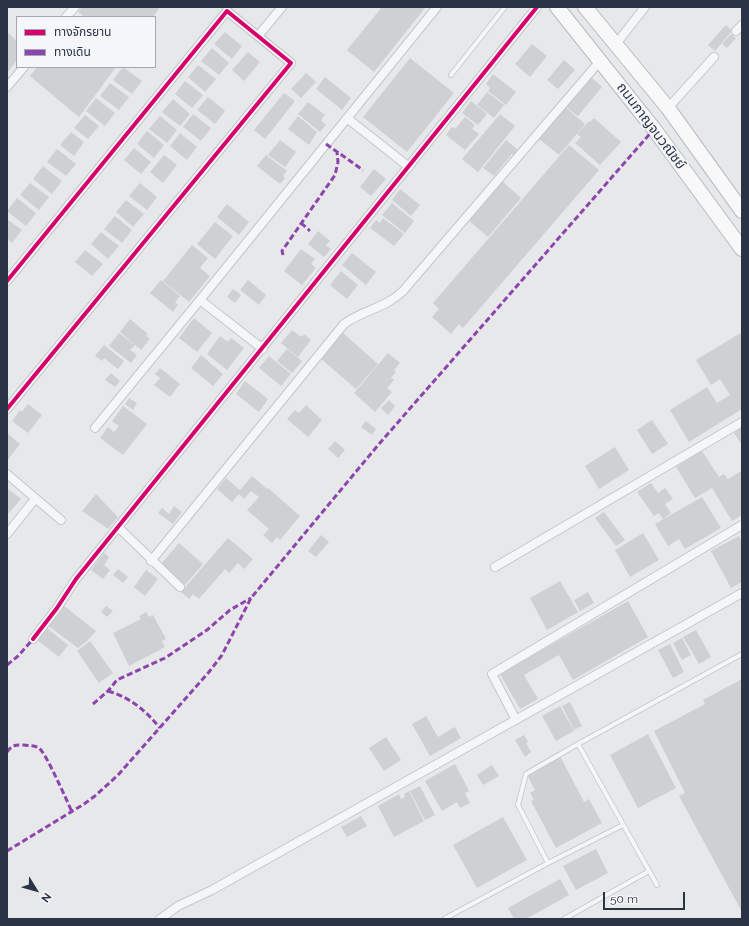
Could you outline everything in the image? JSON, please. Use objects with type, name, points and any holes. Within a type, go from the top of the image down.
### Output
[{"type":"highway","name":"ถนนกาญจนวณิชย์","points":[[557,7],[654,130],[742,248]]},
{"type":"highway","name":"ถนนกาญจนวณิชย์","points":[[585,7],[668,108],[742,211]]},
{"type":"street","points":[[67,16],[75,7]]},
{"type":"street","points":[[258,36],[282,7]]},
{"type":"street","points":[[95,428],[437,7]]},
{"type":"street","points":[[33,639],[76,579],[263,349],[537,7]]},
{"type":"street","points":[[616,44],[645,7]]},
{"type":"street","points":[[7,281],[227,11],[291,63],[7,409]]},
{"type":"street","points":[[736,32],[742,25]]},
{"type":"street","points":[[668,108],[714,57]]},
{"type":"street","points":[[152,561],[344,324],[358,316],[386,305],[398,296],[600,61]]},
{"type":"street","points":[[7,87],[23,68]]},
{"type":"street","points":[[347,118],[409,167]]},
{"type":"street","points":[[200,300],[263,349]]},
{"type":"street","points":[[495,568],[742,422]]},
{"type":"street","points":[[7,474],[61,520]]},
{"type":"street","points":[[7,534],[35,499]]},
{"type":"street","points":[[516,720],[492,674],[742,525]]},
{"type":"street","points":[[118,527],[180,587]]},
{"type":"street","points":[[160,919],[178,906],[212,890],[742,593]]},
{"type":"lane","points":[[451,75],[506,7]]},
{"type":"lane","points":[[548,863],[518,805],[526,774],[742,654]]},
{"type":"lane","points":[[578,744],[657,885]]},
{"type":"lane","points":[[444,919],[548,863],[623,825]]},
{"type":"lane","points":[[564,919],[650,871]]},
{"type":"building","points":[[82,7],[160,7],[154,16],[84,16],[78,12]]},
{"type":"building","points":[[382,7],[425,8],[374,72],[347,50]]},
{"type":"building","points":[[726,25],[732,31],[715,51],[708,45]]},
{"type":"building","points":[[225,32],[242,46],[232,59],[214,44]]},
{"type":"building","points":[[8,33],[16,40],[16,61],[7,73]]},
{"type":"building","points":[[731,34],[736,38],[727,48],[722,44]]},
{"type":"building","points":[[532,44],[547,56],[530,77],[515,64]]},
{"type":"building","points":[[212,48],[229,63],[219,75],[201,61]]},
{"type":"building","points":[[248,52],[260,62],[244,81],[232,70]]},
{"type":"building","points":[[410,58],[454,93],[407,152],[363,117]]},
{"type":"building","points":[[564,60],[575,70],[558,89],[547,80]]},
{"type":"building","points":[[198,65],[216,79],[205,92],[188,77]]},
{"type":"building","points":[[36,68],[115,68],[79,117],[30,76]]},
{"type":"building","points":[[122,68],[124,68],[142,81],[132,94],[113,80]]},
{"type":"building","points":[[306,73],[316,82],[301,98],[291,89]]},
{"type":"building","points":[[493,74],[516,92],[506,105],[488,91],[490,88],[486,84]]},
{"type":"building","points":[[325,77],[351,98],[342,110],[316,89]]},
{"type":"building","points":[[591,77],[602,87],[578,116],[566,107]]},
{"type":"building","points":[[185,81],[203,95],[192,108],[175,94]]},
{"type":"building","points":[[110,83],[129,97],[119,110],[100,96]]},
{"type":"building","points":[[487,92],[504,105],[494,118],[477,105]]},
{"type":"building","points":[[284,93],[295,101],[265,139],[254,130]]},
{"type":"building","points":[[208,97],[225,111],[215,124],[197,110]]},
{"type":"building","points":[[96,98],[115,113],[105,126],[86,111]]},
{"type":"building","points":[[173,99],[190,114],[180,126],[162,112]]},
{"type":"building","points":[[471,101],[487,114],[478,125],[462,113]]},
{"type":"building","points":[[308,102],[325,115],[321,120],[326,125],[320,132],[298,114]]},
{"type":"building","points":[[564,106],[585,124],[559,155],[538,138]]},
{"type":"building","points":[[193,114],[211,128],[201,141],[183,127]]},
{"type":"building","points":[[500,114],[515,126],[478,172],[462,159]]},
{"type":"building","points":[[85,115],[99,126],[88,139],[74,128]]},
{"type":"building","points":[[160,116],[177,130],[167,143],[149,129]]},
{"type":"building","points":[[298,116],[317,132],[309,145],[288,129]]},
{"type":"building","points":[[465,117],[475,125],[472,129],[479,134],[465,150],[446,135],[452,127],[455,129]]},
{"type":"building","points":[[594,118],[621,142],[600,165],[575,143],[581,137],[577,134],[589,121],[590,122]]},
{"type":"building","points":[[147,131],[164,145],[154,158],[137,144]]},
{"type":"building","points":[[71,132],[84,142],[74,156],[60,145]]},
{"type":"building","points":[[180,133],[197,147],[187,160],[170,146]]},
{"type":"building","points":[[280,140],[296,152],[285,167],[268,155]]},
{"type":"building","points":[[506,140],[518,150],[514,155],[512,154],[494,176],[483,168]]},
{"type":"building","points":[[569,145],[599,170],[463,328],[459,324],[451,334],[432,317],[439,309],[433,303]]},
{"type":"building","points":[[134,148],[151,162],[141,174],[124,160]]},
{"type":"building","points":[[57,149],[76,164],[66,176],[47,162]]},
{"type":"building","points":[[164,155],[177,165],[163,183],[150,172]]},
{"type":"building","points":[[266,155],[287,171],[283,176],[285,178],[280,184],[257,166]]},
{"type":"building","points":[[43,166],[62,181],[52,194],[33,179]]},
{"type":"building","points":[[374,169],[386,179],[371,196],[360,187]]},
{"type":"building","points":[[502,181],[521,198],[488,237],[468,220]]},
{"type":"building","points":[[30,183],[49,197],[39,210],[20,195]]},
{"type":"building","points":[[140,183],[157,197],[147,210],[129,196]]},
{"type":"building","points":[[400,189],[420,205],[411,216],[392,200]]},
{"type":"building","points":[[17,198],[36,213],[26,226],[7,211]]},
{"type":"building","points":[[126,200],[144,214],[133,227],[116,212]]},
{"type":"building","points":[[392,203],[414,221],[405,233],[382,215]]},
{"type":"building","points":[[227,204],[249,222],[239,235],[217,217]]},
{"type":"building","points":[[115,216],[132,230],[122,243],[104,229]]},
{"type":"building","points":[[383,218],[404,234],[394,246],[370,228],[376,220],[380,223]]},
{"type":"building","points":[[7,219],[22,230],[12,243],[7,239]]},
{"type":"building","points":[[215,222],[233,236],[215,259],[197,244]]},
{"type":"building","points":[[318,231],[330,241],[326,245],[331,249],[324,257],[308,244]]},
{"type":"building","points":[[101,232],[119,246],[108,259],[91,244]]},
{"type":"building","points":[[192,245],[208,258],[200,268],[210,276],[189,302],[163,281]]},
{"type":"building","points":[[301,249],[315,259],[311,264],[316,268],[302,285],[284,271]]},
{"type":"building","points":[[85,250],[103,264],[92,276],[75,262]]},
{"type":"building","points":[[352,253],[376,272],[366,285],[342,265]]},
{"type":"building","points":[[341,271],[358,285],[347,299],[330,285]]},
{"type":"building","points":[[161,280],[180,296],[175,302],[178,305],[173,312],[150,293]]},
{"type":"building","points":[[248,280],[266,295],[259,305],[240,290]]},
{"type":"building","points":[[233,289],[241,295],[235,303],[227,297]]},
{"type":"building","points":[[194,318],[212,333],[197,352],[179,338]]},
{"type":"building","points":[[130,319],[148,334],[146,336],[150,339],[141,350],[120,332]]},
{"type":"building","points":[[292,330],[301,337],[304,334],[311,340],[298,357],[281,343]]},
{"type":"building","points":[[742,332],[742,409],[689,442],[670,410],[707,387],[717,403],[730,395],[720,379],[711,385],[696,360]]},
{"type":"building","points":[[119,333],[135,345],[130,350],[137,355],[131,363],[109,346]]},
{"type":"building","points":[[343,333],[378,364],[356,389],[320,358]]},
{"type":"building","points":[[220,336],[228,342],[231,338],[244,348],[227,370],[207,354]]},
{"type":"building","points":[[104,345],[124,361],[118,369],[104,358],[102,361],[95,356]]},
{"type":"building","points":[[287,349],[302,361],[292,373],[277,361]]},
{"type":"building","points":[[388,353],[400,363],[394,370],[396,372],[391,378],[394,380],[387,388],[392,392],[375,412],[354,393]]},
{"type":"building","points":[[201,355],[223,374],[213,386],[191,368]]},
{"type":"building","points":[[269,356],[291,374],[281,386],[259,368]]},
{"type":"building","points":[[160,368],[180,384],[170,397],[154,385],[160,378],[155,374]]},
{"type":"building","points":[[111,373],[120,381],[115,387],[105,380]]},
{"type":"building","points":[[245,381],[268,399],[259,412],[236,394]]},
{"type":"building","points":[[129,398],[137,403],[133,410],[125,404]]},
{"type":"building","points":[[389,400],[395,406],[388,415],[381,408]]},
{"type":"building","points":[[28,404],[42,415],[28,433],[12,421],[20,410],[22,412]]},
{"type":"building","points":[[306,405],[322,420],[308,437],[287,419],[295,410],[299,413]]},
{"type":"building","points":[[123,406],[147,424],[123,455],[100,438],[108,427],[114,432],[119,426],[112,421]]},
{"type":"building","points":[[652,420],[668,444],[652,454],[637,430]]},
{"type":"building","points":[[366,421],[376,429],[372,435],[361,427]]},
{"type":"building","points":[[742,427],[742,445],[734,433]]},
{"type":"building","points":[[7,433],[20,444],[7,461]]},
{"type":"building","points":[[335,441],[345,450],[338,458],[328,449]]},
{"type":"building","points":[[615,447],[629,470],[599,489],[585,466]]},
{"type":"building","points":[[702,451],[719,477],[724,474],[728,479],[741,471],[742,472],[742,515],[732,521],[712,488],[695,498],[676,467]]},
{"type":"building","points":[[252,476],[300,516],[280,540],[277,537],[272,543],[263,535],[269,529],[247,510],[259,497],[251,491],[244,499],[239,494],[232,502],[217,489],[226,478],[240,490]]},
{"type":"building","points":[[651,483],[658,493],[665,488],[673,499],[665,504],[671,513],[663,519],[659,513],[654,516],[637,492]]},
{"type":"building","points":[[7,488],[21,499],[8,514],[7,513]]},
{"type":"building","points":[[96,494],[118,517],[108,529],[82,511]]},
{"type":"building","points":[[702,497],[721,528],[685,549],[679,539],[668,546],[655,524]]},
{"type":"building","points":[[174,506],[182,512],[173,524],[158,513],[162,508],[169,514]]},
{"type":"building","points":[[604,512],[625,540],[616,546],[595,518]]},
{"type":"building","points":[[643,533],[659,560],[630,577],[615,550]]},
{"type":"building","points":[[321,535],[329,542],[316,557],[308,551]]},
{"type":"building","points":[[739,536],[742,541],[742,582],[731,588],[711,551]]},
{"type":"building","points":[[228,538],[253,559],[244,569],[238,563],[229,573],[225,569],[199,599],[193,594],[189,599],[181,592]]},
{"type":"building","points":[[179,543],[203,564],[185,585],[161,564]]},
{"type":"building","points":[[104,553],[109,557],[104,565],[110,570],[103,579],[91,570]]},
{"type":"building","points":[[118,569],[128,577],[123,583],[113,575]]},
{"type":"building","points":[[146,570],[158,579],[145,596],[134,587]]},
{"type":"building","points":[[560,581],[578,612],[547,630],[530,598]]},
{"type":"building","points":[[588,592],[594,603],[580,611],[574,600]]},
{"type":"building","points":[[628,601],[648,637],[573,680],[559,655],[524,675],[538,699],[520,709],[500,674]]},
{"type":"building","points":[[63,605],[96,631],[78,648],[47,625]]},
{"type":"building","points":[[106,606],[113,611],[107,617],[101,612]]},
{"type":"building","points":[[146,612],[149,617],[153,615],[166,639],[162,641],[165,647],[129,666],[113,633],[141,619],[139,616]]},
{"type":"building","points":[[47,628],[68,645],[59,657],[37,640]]},
{"type":"building","points":[[696,630],[711,657],[699,664],[683,637]]},
{"type":"building","points":[[682,638],[691,655],[682,660],[673,643]]},
{"type":"building","points":[[90,641],[113,673],[99,683],[77,651]]},
{"type":"building","points":[[670,644],[684,672],[673,678],[658,650]]},
{"type":"building","points":[[742,679],[742,912],[679,796],[685,793],[654,731],[705,704],[703,700]]},
{"type":"building","points":[[570,702],[582,726],[574,730],[562,706]]},
{"type":"building","points":[[560,706],[574,731],[556,741],[542,716]]},
{"type":"building","points":[[426,716],[438,737],[455,727],[461,738],[430,756],[412,724]]},
{"type":"building","points":[[648,734],[676,788],[638,808],[610,755]]},
{"type":"building","points":[[524,735],[531,752],[525,757],[515,740]]},
{"type":"building","points":[[386,737],[401,760],[384,771],[369,748]]},
{"type":"building","points":[[558,752],[584,802],[589,799],[602,823],[556,848],[531,801],[534,800],[530,793],[535,790],[525,771]]},
{"type":"building","points":[[455,764],[469,791],[465,793],[470,803],[460,808],[457,802],[442,811],[425,781]]},
{"type":"building","points":[[492,765],[499,776],[483,785],[477,775]]},
{"type":"building","points":[[420,786],[435,815],[425,820],[410,791]]},
{"type":"building","points":[[409,791],[424,821],[394,837],[378,806],[399,794],[401,799],[405,797],[404,794]]},
{"type":"building","points":[[361,816],[367,826],[347,837],[341,827]]},
{"type":"building","points":[[503,817],[527,860],[477,888],[453,845]]},
{"type":"building","points":[[596,849],[608,873],[576,890],[563,866]]},
{"type":"building","points":[[560,879],[569,895],[526,919],[514,919],[508,908]]},
{"type":"marked path","points":[[7,851],[84,804],[118,775],[209,672],[222,655],[251,598],[379,444],[654,129]]},
{"type":"marked path","points":[[326,144],[363,170]]},
{"type":"marked path","points":[[283,255],[282,251],[335,175],[338,162],[337,152]]},
{"type":"marked path","points":[[301,223],[310,231]]},
{"type":"marked path","points":[[93,704],[108,691],[117,680],[165,658],[207,630],[230,610],[251,598]]},
{"type":"marked path","points":[[7,665],[18,656],[33,639]]},
{"type":"marked path","points":[[108,691],[124,697],[137,705],[160,728]]},
{"type":"marked path","points":[[7,752],[10,748],[16,745],[35,746],[39,748],[51,768],[72,812]]},
{"type":"cycle path","points":[[33,639],[57,608],[76,579],[537,7]]},
{"type":"cycle path","points":[[7,281],[227,11],[291,63],[7,409]]}]
